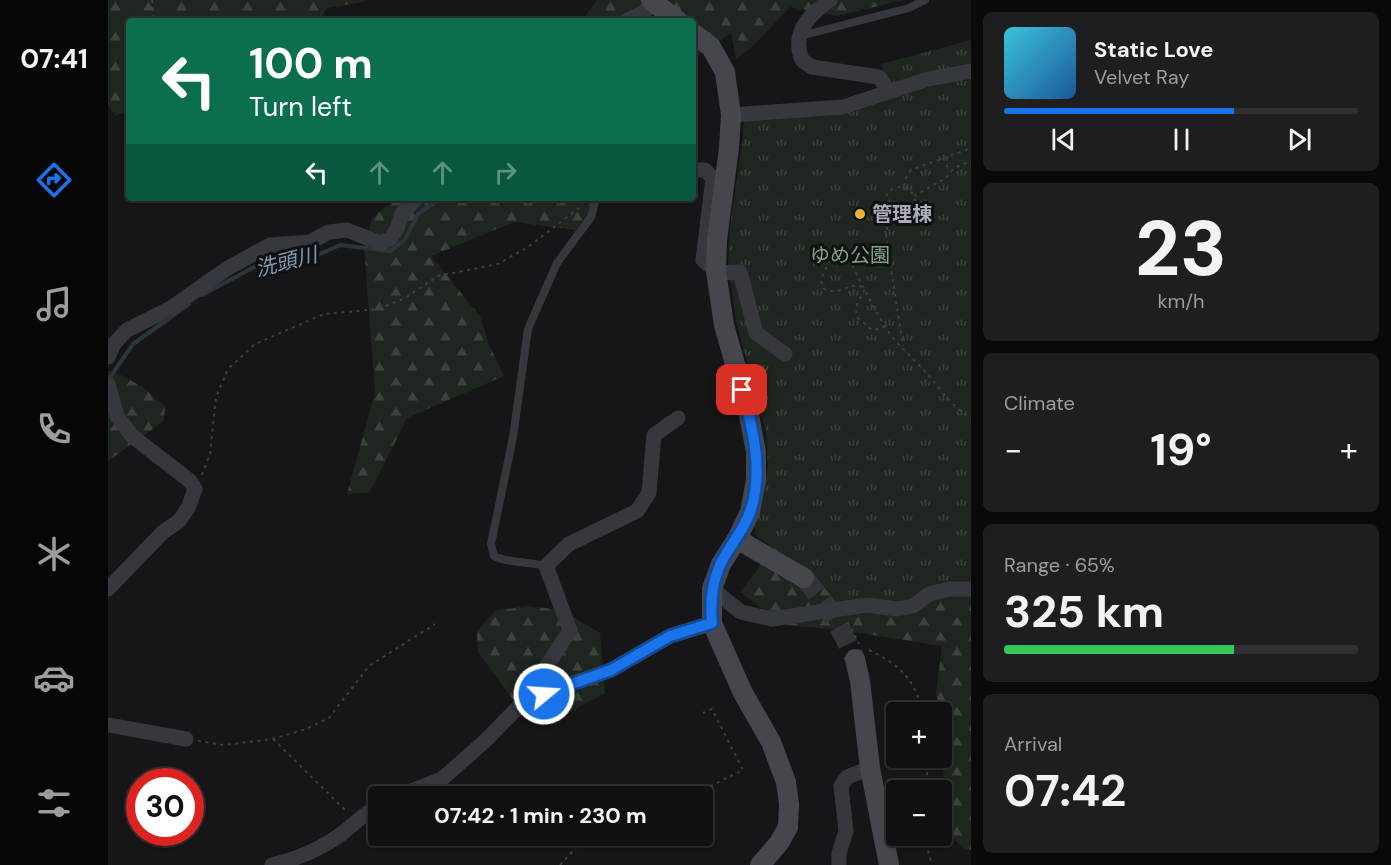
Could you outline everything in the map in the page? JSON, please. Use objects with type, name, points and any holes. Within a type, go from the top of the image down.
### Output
[{"type":"street","points":[[632,18],[644,12],[653,0],[674,18]]},
{"type":"street","points":[[830,0],[816,10],[802,28],[799,36],[800,55],[805,64],[879,78],[888,92]]},
{"type":"street","points":[[696,35],[711,46],[725,72],[732,115],[717,240],[717,272],[724,325],[748,410],[756,452],[756,480],[750,512],[737,540],[721,564],[712,589],[712,623],[743,693],[771,742],[786,782],[789,804],[788,827],[779,843],[760,865]]},
{"type":"street","points":[[732,115],[843,107],[947,74],[971,71]]},
{"type":"street","points":[[696,170],[705,170],[713,178],[703,260],[717,272],[740,272],[756,333],[785,354]]},
{"type":"street","points":[[108,357],[114,344],[127,330],[171,308],[228,268],[270,245],[310,242],[329,232],[348,230],[380,243],[390,239],[397,229],[402,213],[414,201]]},
{"type":"street","points":[[108,384],[117,416],[132,436],[190,481],[195,489],[188,508],[179,521],[163,532],[108,589]]},
{"type":"street","points":[[424,786],[442,779],[485,741],[525,700],[570,630],[546,566],[568,544],[638,511],[649,493],[654,435],[678,418]]},
{"type":"street","points":[[737,540],[804,578]]},
{"type":"street","points":[[712,589],[741,612],[772,619],[867,604],[897,609],[912,606],[929,594],[949,589],[971,589]]},
{"type":"street","points":[[525,700],[611,670],[670,636],[712,623]]},
{"type":"street","points":[[861,651],[860,681],[870,768],[889,865]]},
{"type":"street","points":[[108,725],[186,740]]},
{"type":"street","points":[[839,865],[839,853],[846,831],[841,786],[846,777],[870,768]]},
{"type":"street","points":[[272,865],[298,858],[343,833],[368,813]]},
{"type":"lane","points":[[799,36],[909,8],[925,0]]},
{"type":"lane","points":[[546,566],[531,562],[500,560],[494,556],[491,544],[513,437],[528,329],[557,263],[591,217],[595,201]]},
{"type":"path","points":[[152,0],[154,18]]},
{"type":"path","points":[[904,187],[911,170],[971,148]]},
{"type":"path","points":[[943,158],[951,172]]},
{"type":"path","points":[[914,196],[946,178],[954,168],[971,161]]},
{"type":"path","points":[[894,187],[904,187],[911,190],[914,196],[914,208],[906,216],[894,216],[889,212],[884,201],[885,195],[894,187]]},
{"type":"path","points":[[195,489],[210,454],[216,398],[220,388],[228,369],[255,344],[324,314],[379,309],[405,298],[438,276],[498,264],[528,247],[583,205]]},
{"type":"path","points":[[889,212],[886,236],[903,348]]},
{"type":"path","points":[[865,288],[852,285],[834,291],[825,289],[823,286],[823,273],[842,244],[885,326],[954,407],[971,418]]},
{"type":"path","points":[[865,288],[856,307],[857,317],[872,330],[885,326]]},
{"type":"path","points":[[840,608],[861,651],[888,659],[908,676],[920,702]]},
{"type":"path","points":[[186,740],[224,745],[273,739],[306,729],[329,717],[369,666],[435,624]]},
{"type":"path","points":[[703,713],[712,709],[743,770],[710,786]]},
{"type":"path","points":[[273,739],[356,821]]},
{"type":"path","points":[[560,865],[577,846]]},
{"type":"path","points":[[927,846],[932,865]]},
{"type":"green space","points":[[108,0],[366,0],[327,8],[321,18],[126,18],[126,111],[115,116],[108,105]]},
{"type":"green space","points":[[597,0],[903,0],[837,16],[790,7],[752,47],[736,59],[731,33],[696,57],[696,18],[584,18]]},
{"type":"green space","name":"ゆめ公園","points":[[971,40],[971,585],[937,585],[911,598],[872,598],[836,602],[809,574],[756,536],[754,524],[762,501],[768,466],[766,432],[736,321],[728,265],[730,227],[743,137],[744,107],[842,100],[889,84],[881,64]]},
{"type":"green space","points":[[394,201],[596,201],[576,230],[514,222],[431,256],[480,316],[488,342],[504,376],[407,418],[370,492],[347,494],[375,393],[364,245],[372,218]]},
{"type":"green space","points":[[108,371],[113,371],[143,387],[165,406],[164,421],[108,461]]},
{"type":"green space","points":[[805,508],[971,571],[971,850],[962,848],[952,836],[952,780],[943,780],[944,768],[952,768],[952,702],[939,702],[936,693],[942,646],[841,630],[784,625],[740,592]]},
{"type":"green space","points":[[526,606],[562,610],[600,633],[605,693],[566,714],[543,716],[519,708],[478,652],[477,631],[495,611]]},
{"type":"waterway","name":"洗頭川","points":[[656,18],[661,15]]},
{"type":"waterway","name":"洗頭川","points":[[202,295],[256,266],[280,259],[309,259],[340,245],[390,251],[404,241],[418,214],[437,201]]},
{"type":"waterway","name":"洗頭川","points":[[108,380],[133,344],[189,304]]},
{"type":"tunnel","points":[[804,578],[833,617],[855,659]]},
{"type":"place","name":"管理棟","points":[[860,214]]},
{"type":"route","points":[[544,694],[611,670],[670,636],[712,623],[712,589],[721,564],[737,540],[750,512],[756,480],[756,452],[742,390]]}]
